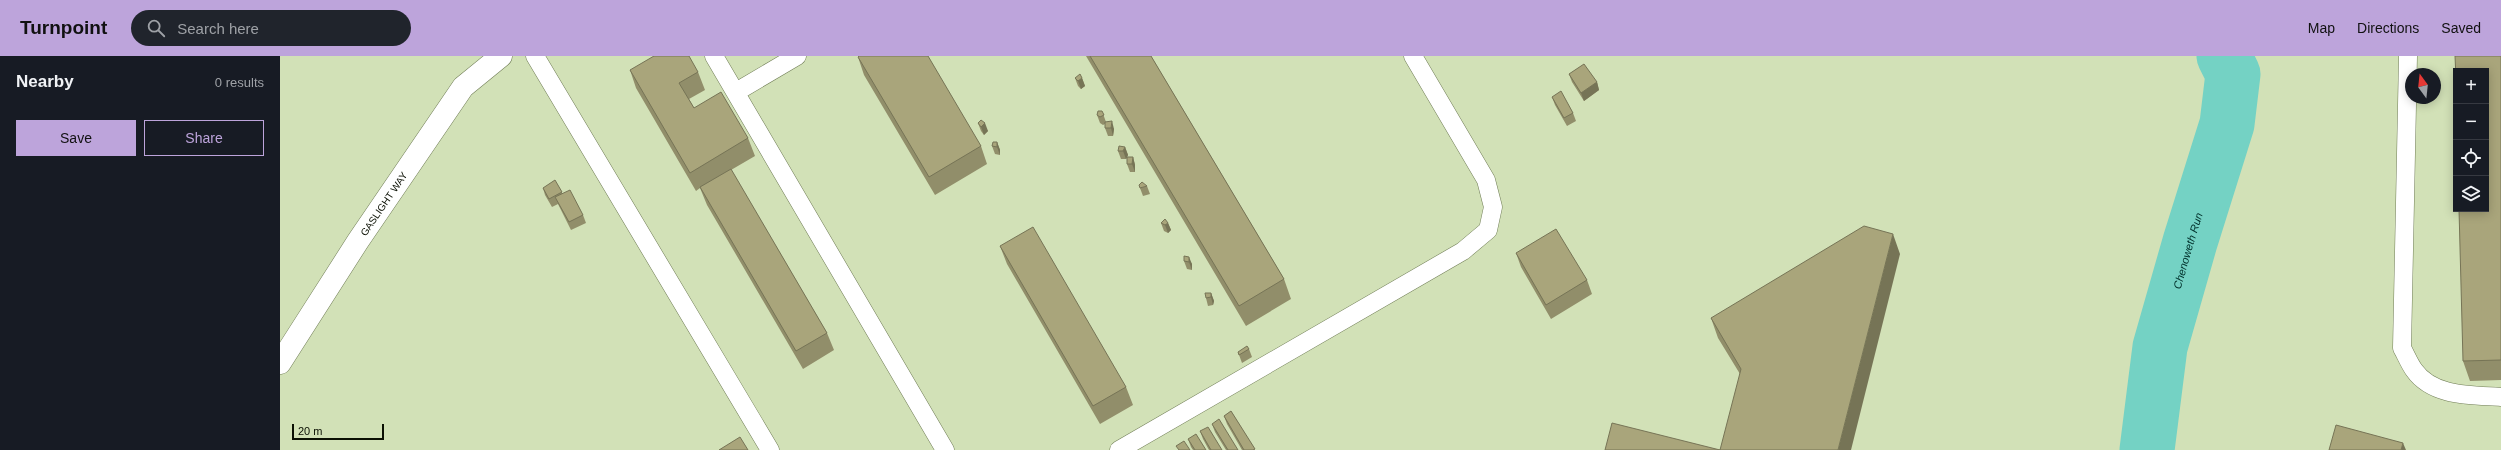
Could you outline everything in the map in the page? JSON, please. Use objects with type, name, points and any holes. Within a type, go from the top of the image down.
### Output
[{"type":"street","name":"GASLIGHT WAY","points":[[280,363],[358,242],[463,88],[501,56]]},
{"type":"lane","points":[[535,56],[770,450]]},
{"type":"lane","points":[[714,56],[945,450]]},
{"type":"lane","points":[[736,92],[797,56]]},
{"type":"lane","points":[[1119,450],[1463,251],[1488,230],[1493,206],[1486,180],[1413,56]]},
{"type":"lane","points":[[2408,56],[2402,348],[2414,371],[2434,387],[2457,394],[2501,397]]},
{"type":"building","points":[[654,56],[689,56],[698,72],[679,83],[694,108],[721,92],[748,138],[690,173],[630,70]]},
{"type":"building","points":[[928,56],[981,146],[929,177],[858,57]]},
{"type":"building","points":[[1090,56],[1151,56],[1284,279],[1239,306]]},
{"type":"building","points":[[2455,56],[2501,56],[2501,360],[2463,361],[2459,212],[2489,212],[2489,68],[2456,68]]},
{"type":"building","points":[[1584,64],[1597,82],[1581,93],[1569,74]]},
{"type":"building","points":[[1080,74],[1082,78],[1078,81],[1075,78]]},
{"type":"building","points":[[1561,91],[1573,113],[1564,118],[1552,97]]},
{"type":"building","points":[[1098,111],[1102,111],[1104,115],[1100,117],[1097,115]]},
{"type":"building","points":[[981,120],[985,123],[981,127],[978,123]]},
{"type":"building","points":[[1112,121],[1111,128],[1105,128],[1105,122]]},
{"type":"building","points":[[993,142],[997,142],[997,147],[992,146]]},
{"type":"building","points":[[1119,146],[1125,147],[1123,151],[1118,151]]},
{"type":"building","points":[[1127,157],[1133,157],[1132,164],[1127,164]]},
{"type":"building","points":[[731,169],[827,333],[796,351],[700,187]]},
{"type":"building","points":[[555,180],[562,192],[549,199],[543,188]]},
{"type":"building","points":[[1142,182],[1147,186],[1140,188],[1139,185]]},
{"type":"building","points":[[570,190],[583,215],[569,222],[555,197]]},
{"type":"building","points":[[1165,219],[1168,223],[1165,225],[1161,223]]},
{"type":"building","points":[[1864,226],[1893,234],[1838,450],[1720,450],[1741,369],[1711,318]]},
{"type":"building","points":[[1033,227],[1126,387],[1093,406],[1000,246]]},
{"type":"building","points":[[1556,229],[1587,280],[1546,305],[1516,253]]},
{"type":"building","points":[[1184,256],[1189,257],[1189,262],[1184,261]]},
{"type":"building","points":[[1205,293],[1211,293],[1211,297],[1206,298]]},
{"type":"building","points":[[1247,346],[1249,349],[1239,355],[1238,352]]},
{"type":"building","points":[[1231,411],[1255,449],[1244,450],[1224,416]]},
{"type":"building","points":[[1219,419],[1238,450],[1228,450],[1212,424]]},
{"type":"building","points":[[1612,423],[1720,450],[1605,450]]},
{"type":"building","points":[[2336,425],[2403,443],[2401,450],[2329,450]]},
{"type":"building","points":[[1208,427],[1222,450],[1211,450],[1200,431]]},
{"type":"building","points":[[1196,434],[1206,450],[1195,450],[1188,439]]},
{"type":"building","points":[[740,437],[748,450],[719,450]]},
{"type":"building","points":[[1184,441],[1190,450],[1179,450],[1176,446]]},
{"type":"waterway","name":"Chenoweth Run","points":[[2147,450],[2160,347],[2190,242],[2227,124],[2233,74],[2224,56]]}]
